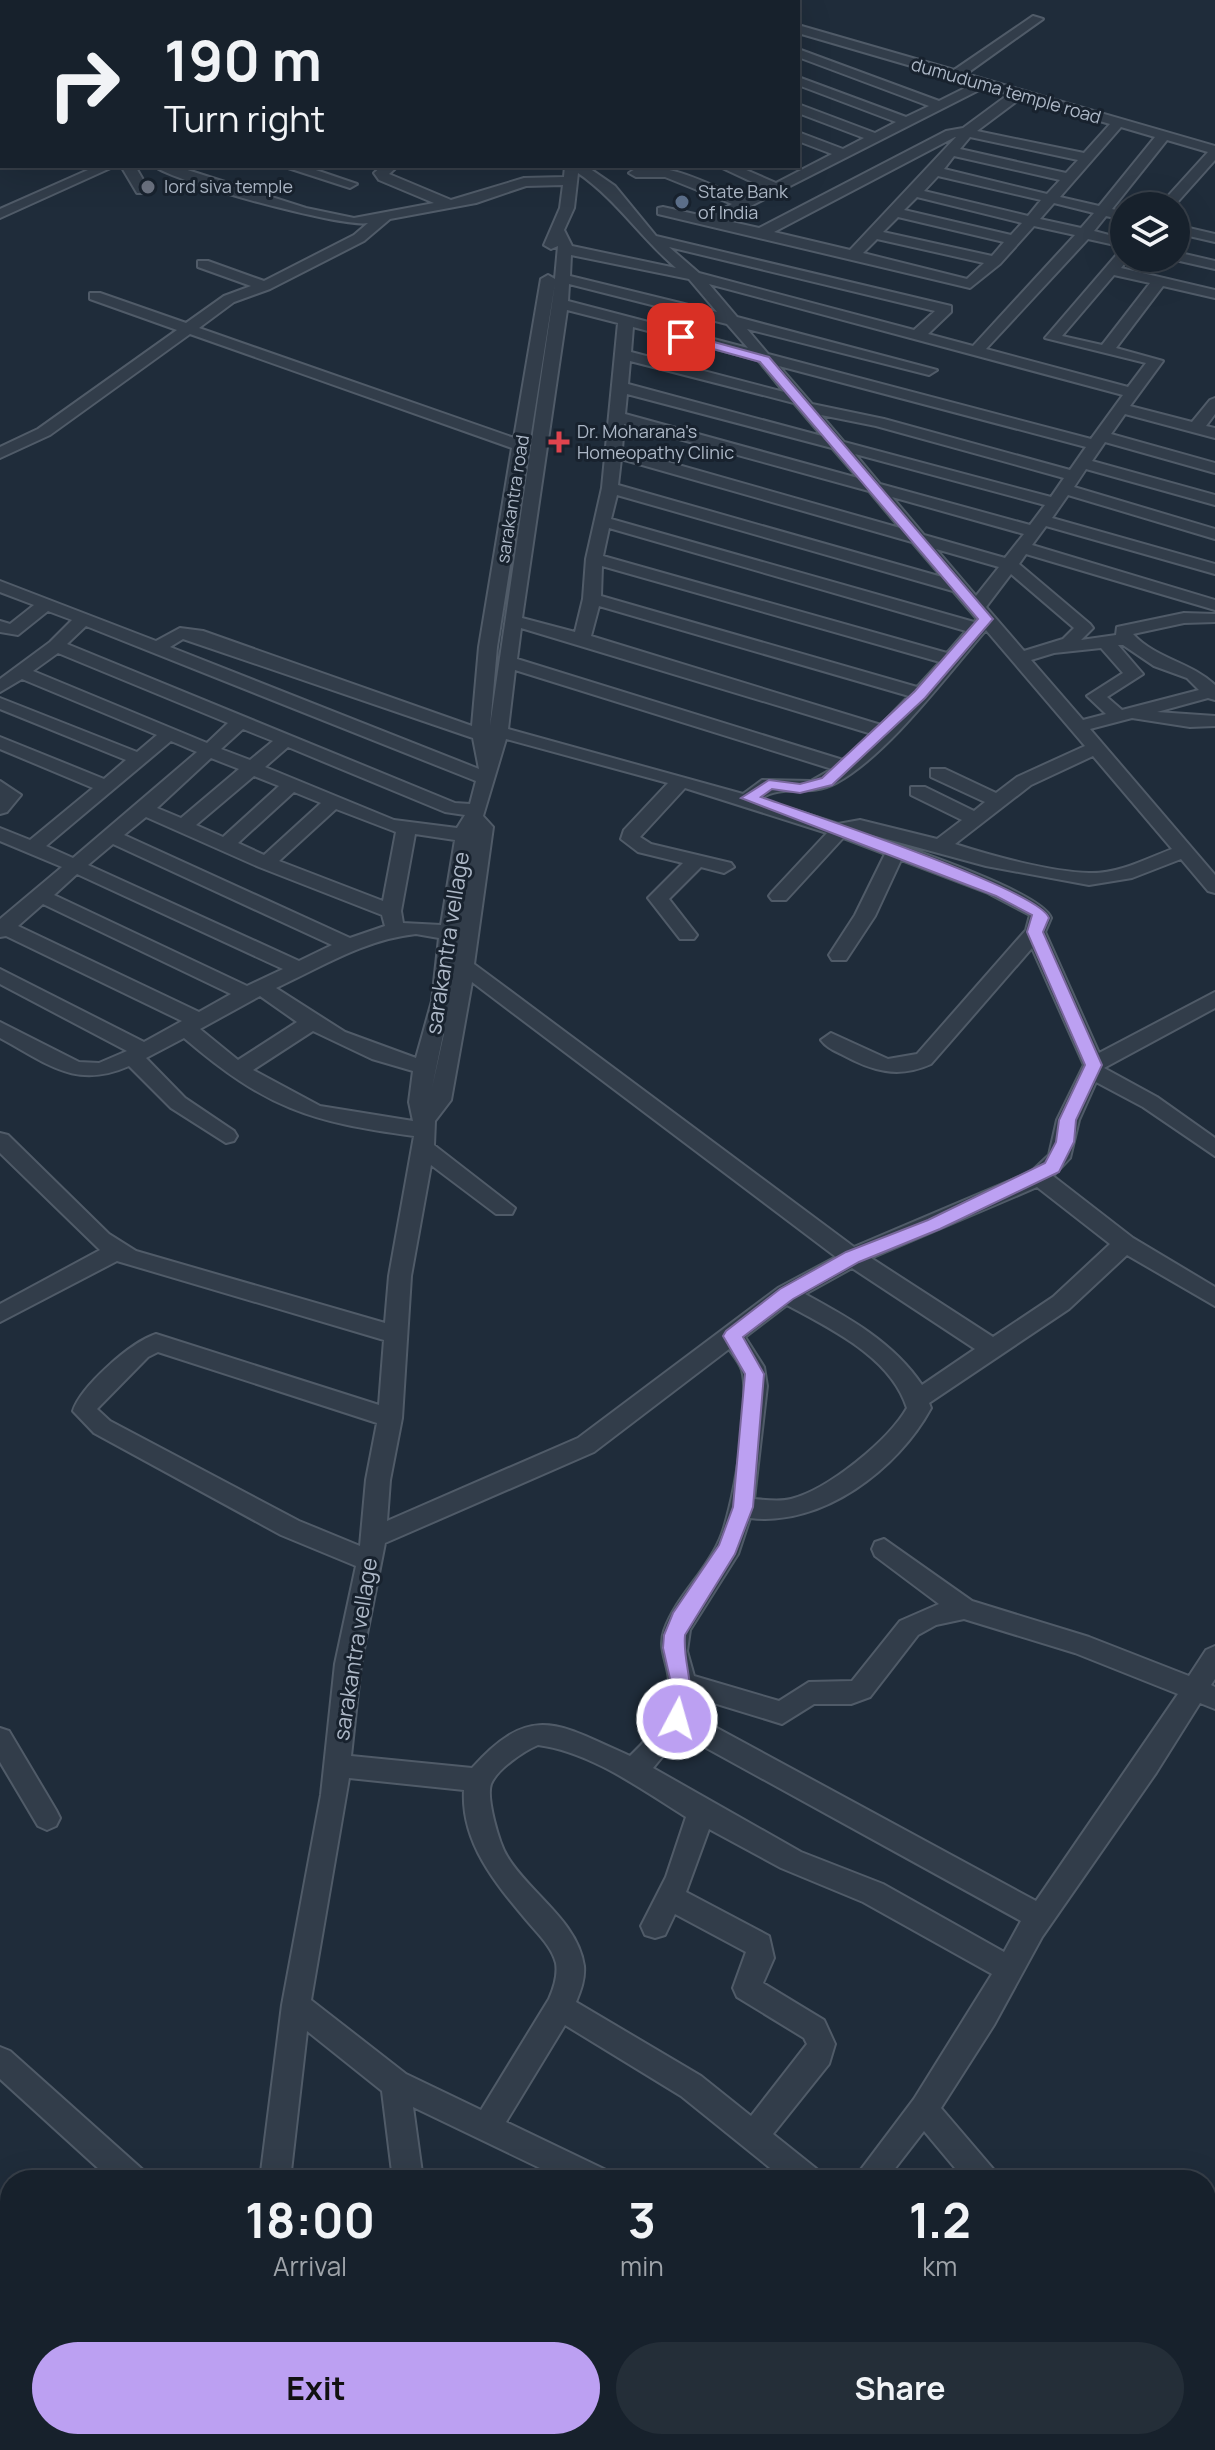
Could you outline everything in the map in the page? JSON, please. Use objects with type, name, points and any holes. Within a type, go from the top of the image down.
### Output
[{"type":"street","points":[[954,76],[1037,19]]},
{"type":"street","name":"dumuduma temple road","points":[[800,30],[1215,151]]},
{"type":"street","points":[[800,49],[840,41]]},
{"type":"street","points":[[800,49],[939,105]]},
{"type":"street","points":[[800,82],[908,122]]},
{"type":"street","points":[[710,221],[777,188],[804,168],[844,154],[982,84]]},
{"type":"street","points":[[853,255],[953,152],[968,131],[1016,95]]},
{"type":"street","points":[[800,109],[876,138]]},
{"type":"street","points":[[917,336],[1015,240],[1117,124]]},
{"type":"street","points":[[761,233],[951,134],[968,131],[1088,158]]},
{"type":"street","points":[[976,351],[1085,233],[1163,136]]},
{"type":"street","points":[[800,137],[844,154]]},
{"type":"street","points":[[1178,192],[1215,151]]},
{"type":"street","points":[[953,152],[1072,178]]},
{"type":"street","points":[[0,214],[104,168]]},
{"type":"street","points":[[129,168],[142,190]]},
{"type":"street","points":[[167,168],[312,214],[354,222],[476,199],[524,182],[573,171],[601,181],[627,203],[651,239],[694,276],[958,587],[980,619],[1020,658],[1215,887]]},
{"type":"street","points":[[294,168],[347,189],[386,170],[449,204]]},
{"type":"street","points":[[730,168],[777,188]]},
{"type":"street","points":[[627,203],[637,169],[667,173],[744,204]]},
{"type":"street","points":[[1197,169],[1215,175]]},
{"type":"street","name":"sarakantra road","points":[[489,733],[508,662],[559,303],[562,241],[573,171]]},
{"type":"street","points":[[935,171],[1110,212]]},
{"type":"street","points":[[912,192],[1110,239]]},
{"type":"street","points":[[663,211],[687,196]]},
{"type":"street","points":[[627,203],[970,284]]},
{"type":"street","points":[[893,212],[1015,240]]},
{"type":"street","points":[[0,453],[62,420],[239,293],[265,286],[359,238],[384,218]]},
{"type":"street","points":[[1190,229],[1202,229],[1215,238]]},
{"type":"street","points":[[874,234],[995,261]]},
{"type":"street","points":[[651,239],[946,309]]},
{"type":"street","points":[[562,241],[1132,393]]},
{"type":"street","name":"sarakantra road","points":[[475,826],[486,773],[495,756],[489,733],[488,647],[551,243],[562,241]]},
{"type":"street","points":[[1190,259],[1215,265]]},
{"type":"street","points":[[203,264],[265,286]]},
{"type":"street","points":[[1025,364],[1110,271]]},
{"type":"street","points":[[1120,272],[1215,294]]},
{"type":"street","points":[[562,278],[929,370]]},
{"type":"street","points":[[1106,350],[1160,281]]},
{"type":"street","points":[[95,296],[184,330],[521,446]]},
{"type":"street","points":[[559,303],[765,359],[1215,468]]},
{"type":"street","points":[[582,639],[592,599],[594,559],[615,452],[626,322]]},
{"type":"street","points":[[749,798],[769,784],[817,786],[845,767],[952,660],[980,619],[1010,565],[1155,361],[1052,338]]},
{"type":"street","points":[[623,355],[878,422],[1214,531]]},
{"type":"street","points":[[620,387],[834,441],[1068,483],[1215,500]]},
{"type":"street","points":[[1196,428],[1215,403]]},
{"type":"street","points":[[1119,408],[1215,433]]},
{"type":"street","points":[[618,417],[871,485],[1215,569]]},
{"type":"street","points":[[615,452],[1010,565],[1084,628],[1069,643],[1053,650]]},
{"type":"street","points":[[610,488],[958,587]]},
{"type":"street","points":[[602,521],[980,619]]},
{"type":"street","points":[[1023,548],[1214,616]]},
{"type":"street","points":[[594,559],[952,660]]},
{"type":"street","points":[[0,586],[486,773]]},
{"type":"street","points":[[592,599],[920,694]]},
{"type":"street","points":[[4,632],[47,603]]},
{"type":"street","points":[[1213,694],[1193,674],[1160,662],[1126,639],[1123,631],[1184,618],[1214,616]]},
{"type":"street","points":[[0,687],[56,646],[85,617]]},
{"type":"street","points":[[513,621],[582,639],[882,731]]},
{"type":"street","points":[[159,647],[180,633],[197,635],[489,733],[749,798],[841,829],[1025,903],[1039,912],[1041,918],[1035,932],[935,1050],[912,1067],[881,1065],[831,1040]]},
{"type":"street","points":[[1020,658],[1126,639]]},
{"type":"street","points":[[1107,644],[1134,674],[1096,696],[1124,714],[1174,721],[1215,721]]},
{"type":"street","points":[[56,646],[283,742],[452,808],[475,826]]},
{"type":"street","points":[[508,662],[845,767]]},
{"type":"street","points":[[20,672],[253,767],[332,803],[406,829],[475,826]]},
{"type":"street","points":[[1078,727],[1213,694]]},
{"type":"street","points":[[0,703],[139,759]]},
{"type":"street","points":[[239,723],[144,809],[1,928],[191,1024],[239,1069],[313,1110],[334,1117],[425,1131],[504,1208]]},
{"type":"street","points":[[32,848],[169,734]]},
{"type":"street","points":[[0,742],[106,787]]},
{"type":"street","points":[[183,826],[283,742]]},
{"type":"street","points":[[939,847],[995,800],[1050,766],[1097,747]]},
{"type":"street","points":[[938,773],[995,800]]},
{"type":"street","points":[[682,780],[630,839],[645,848],[724,867]]},
{"type":"street","points":[[225,845],[292,784]]},
{"type":"street","points":[[0,787],[12,795],[0,808]]},
{"type":"street","points":[[918,791],[974,818]]},
{"type":"street","points":[[266,863],[332,803]]},
{"type":"street","points":[[144,809],[392,920],[416,928],[449,933]]},
{"type":"street","name":"sarakantra vellage","points":[[425,1131],[420,1102],[424,1067],[442,1001],[449,933],[475,826]]},
{"type":"street","name":"sarakantra vellage","points":[[276,2170],[296,2005],[337,1766],[348,1664],[371,1548],[378,1480],[390,1418],[400,1276],[425,1131],[440,1100],[464,966],[475,826]]},
{"type":"street","points":[[779,896],[841,829],[870,826],[986,860],[1089,879],[1125,874],[1183,851]]},
{"type":"street","points":[[392,920],[406,829]]},
{"type":"street","points":[[0,834],[300,969]]},
{"type":"street","points":[[110,836],[349,945]]},
{"type":"street","points":[[839,955],[871,904],[896,851]]},
{"type":"street","points":[[687,935],[658,898],[697,860]]},
{"type":"street","points":[[41,896],[254,990],[311,1023],[360,1046],[424,1067]]},
{"type":"street","points":[[0,1029],[75,1069],[88,1072],[138,1054],[254,990],[349,945],[392,920]]},
{"type":"street","points":[[1035,932],[1092,1067],[1150,1102],[1215,1149]]},
{"type":"street","points":[[464,966],[852,1257],[993,1349]]},
{"type":"street","points":[[0,976],[138,1054],[178,1103],[226,1136]]},
{"type":"street","points":[[390,1418],[156,1343],[140,1351],[87,1404],[85,1411],[102,1427],[290,1528],[371,1548],[586,1445],[786,1294],[852,1257],[1039,1177],[1059,1158],[1068,1120],[1092,1067],[1211,1008]]},
{"type":"street","points":[[239,1069],[311,1023]]},
{"type":"street","points":[[0,1140],[116,1251],[187,1277],[397,1335]]},
{"type":"street","points":[[1039,1177],[1125,1244],[1215,1298]]},
{"type":"street","points":[[918,1399],[1061,1303],[1125,1244]]},
{"type":"street","points":[[0,1314],[116,1251]]},
{"type":"street","points":[[743,1507],[768,1510],[794,1508],[838,1485],[910,1427],[919,1408],[918,1399],[900,1372],[880,1352],[786,1294]]},
{"type":"street","points":[[633,1770],[667,1739],[677,1719],[682,1683],[673,1648],[675,1635],[680,1619],[728,1548],[743,1507],[755,1374],[732,1336]]},
{"type":"street","points":[[884,1549],[964,1609],[1080,1644],[1205,1694]]},
{"type":"street","points":[[682,1683],[782,1713],[809,1693],[851,1693],[861,1689],[909,1628],[930,1616],[964,1609]]},
{"type":"street","points":[[876,2170],[924,2109],[984,2016],[1008,1968],[1040,1917],[1205,1694],[1215,1657]]},
{"type":"street","points":[[677,1719],[1040,1917]]},
{"type":"street","points":[[486,2128],[560,2007],[569,1985],[570,1964],[558,1937],[498,1866],[486,1841],[477,1798],[478,1780],[519,1741],[537,1734],[560,1737],[633,1770],[701,1812],[791,1860],[873,1893],[1008,1968]]},
{"type":"street","points":[[0,1739],[47,1818]]},
{"type":"street","points":[[337,1766],[478,1780]]},
{"type":"street","points":[[655,1926],[670,1897],[701,1812]]},
{"type":"street","points":[[670,1897],[759,1945],[760,1958],[747,1988],[814,2029],[819,2036],[819,2055],[754,2135]]},
{"type":"street","points":[[296,2005],[396,2084],[575,2170]]},
{"type":"street","points":[[560,2007],[691,2086],[796,2170]]},
{"type":"street","points":[[0,2060],[122,2170]]},
{"type":"street","points":[[396,2084],[407,2170]]},
{"type":"street","points":[[924,2109],[976,2170]]},
{"type":"place","name":"lord siva temple","points":[[148,187]]},
{"type":"place","name":"State Bank of India","points":[[682,202]]},
{"type":"place","name":"Dr. Moharana's Homeopathy Clinic","points":[[559,442]]},
{"type":"route","points":[[677,1719],[682,1683],[673,1648],[675,1635],[680,1619],[728,1548],[743,1507],[755,1374],[732,1336],[786,1294],[852,1257],[1039,1177],[1059,1158],[1068,1120],[1094,1065],[1035,932],[1041,918],[1039,912],[1002,892],[841,829],[749,798],[769,784],[808,788],[827,782],[920,694],[986,619],[795,399],[765,359],[681,337]]}]
